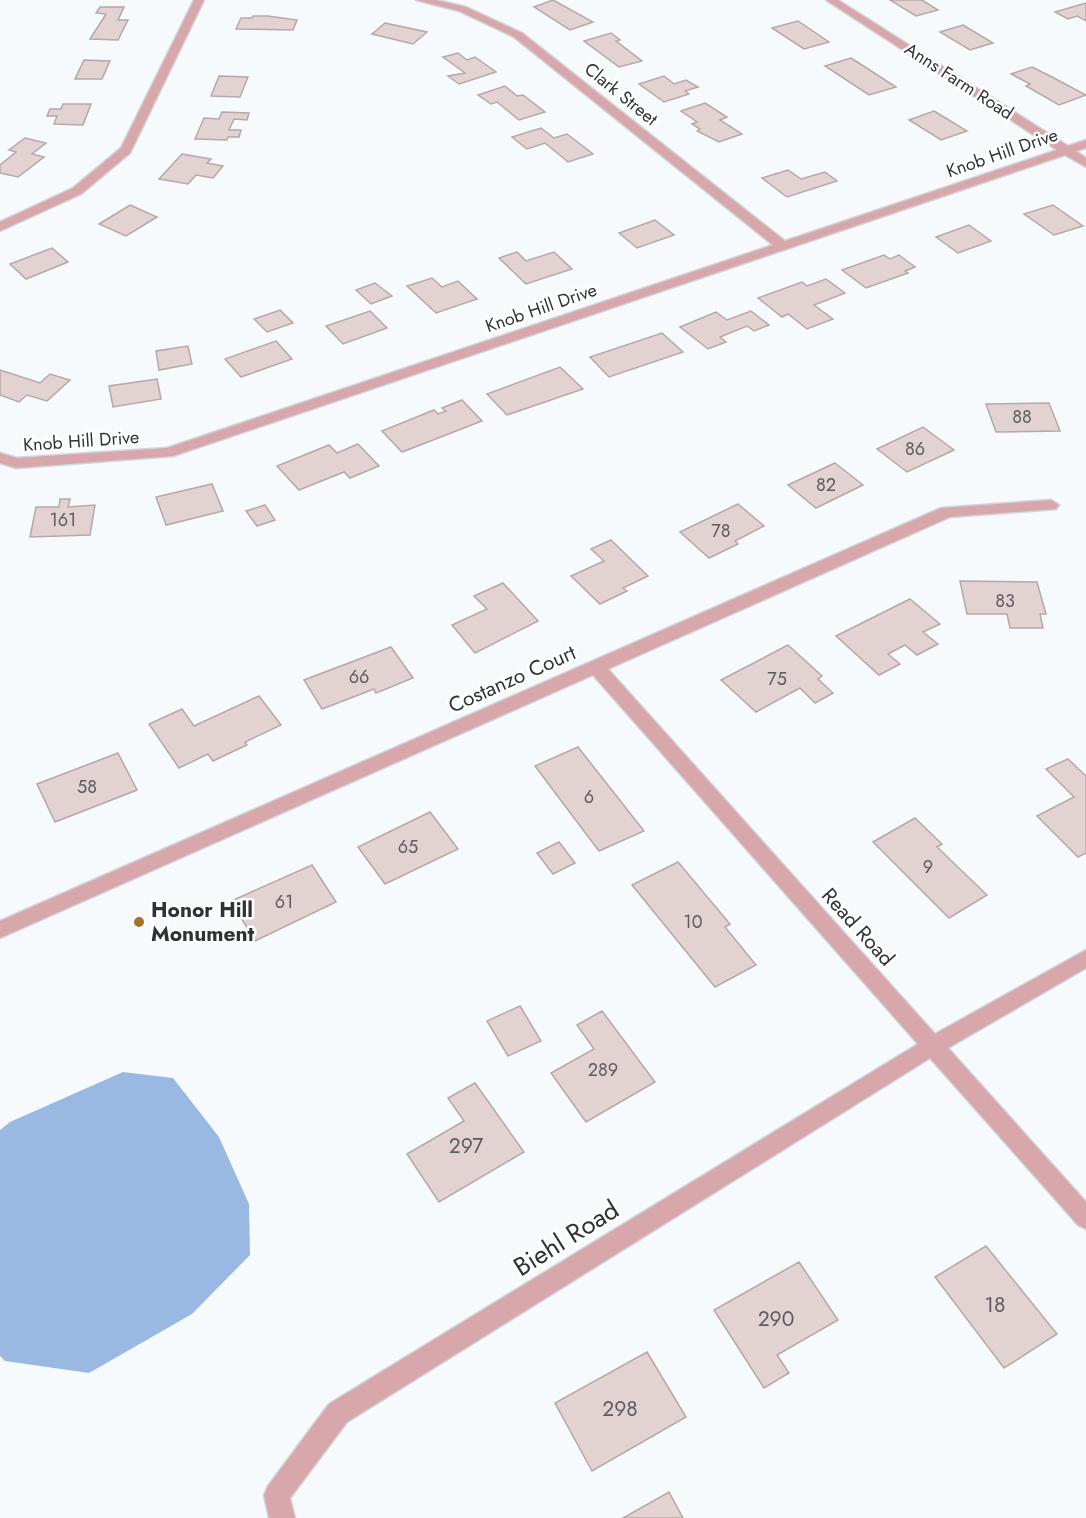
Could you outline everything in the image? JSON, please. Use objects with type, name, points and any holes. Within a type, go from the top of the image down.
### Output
[{"type":"street","points":[[0,226],[77,191],[126,150],[199,0]]},
{"type":"street","name":"Clark Street","points":[[421,0],[462,9],[518,35],[783,246]]},
{"type":"street","name":"Anns Farm Road","points":[[831,0],[1086,163]]},
{"type":"street","name":"Knob Hill Drive","points":[[0,458],[16,463],[168,453],[1086,144]]},
{"type":"street","name":"Costanzo Court","points":[[0,930],[947,512],[1051,505]]},
{"type":"street","name":"Read Road","points":[[595,666],[1086,1218]]},
{"type":"street","points":[[932,1046],[1086,958]]},
{"type":"street","name":"Biehl Road","points":[[282,1518],[277,1495],[338,1413],[932,1046]]},
{"type":"water","points":[[123,1072],[173,1078],[219,1137],[249,1204],[250,1255],[192,1314],[89,1373],[5,1361],[0,1356],[0,1130],[10,1122]]},
{"type":"building","points":[[553,0],[593,22],[570,30],[534,7]]},
{"type":"building","points":[[890,0],[922,0],[938,10],[916,16]]},
{"type":"building","points":[[1086,3],[1086,21],[1077,16],[1068,19],[1055,12]]},
{"type":"building","points":[[100,7],[124,7],[118,20],[128,20],[118,40],[90,39],[106,14],[96,13]]},
{"type":"building","points":[[253,16],[297,20],[293,30],[236,29],[241,18],[252,18]]},
{"type":"building","points":[[798,21],[829,42],[804,49],[772,28]]},
{"type":"building","points":[[385,23],[427,32],[413,44],[372,34]]},
{"type":"building","points":[[963,25],[993,43],[970,50],[940,32]]},
{"type":"building","points":[[611,33],[620,40],[616,41],[642,61],[619,67],[584,41]]},
{"type":"building","points":[[458,53],[467,60],[475,57],[496,72],[459,84],[448,76],[465,73],[443,57]]},
{"type":"building","points":[[851,58],[896,87],[869,95],[825,66]]},
{"type":"building","points":[[84,60],[110,61],[102,79],[75,79]]},
{"type":"building","points":[[1032,67],[1086,95],[1059,105],[1026,86],[1030,84],[1011,74]]},
{"type":"building","points":[[219,76],[248,77],[240,97],[211,96]]},
{"type":"building","points":[[664,76],[674,84],[686,80],[698,87],[685,91],[689,94],[664,102],[639,84]]},
{"type":"building","points":[[505,86],[517,96],[523,95],[545,112],[519,120],[497,102],[491,104],[478,95]]},
{"type":"building","points":[[705,103],[727,117],[720,120],[742,134],[719,142],[697,131],[700,129],[692,124],[697,122],[681,111]]},
{"type":"building","points":[[63,104],[91,104],[83,125],[54,124],[57,116],[47,116],[50,109],[61,109]]},
{"type":"building","points":[[934,111],[967,131],[941,140],[909,120]]},
{"type":"building","points":[[222,112],[249,113],[247,120],[234,119],[229,130],[241,130],[239,137],[228,137],[227,140],[195,139],[204,118],[219,119]]},
{"type":"building","points":[[541,128],[554,138],[567,134],[593,154],[568,162],[545,143],[527,149],[512,137]]},
{"type":"building","points":[[25,138],[46,143],[32,154],[44,157],[18,177],[0,173],[0,165],[16,152],[9,150]]},
{"type":"building","points":[[182,154],[211,159],[207,163],[223,166],[213,178],[196,175],[188,184],[159,179]]},
{"type":"building","points":[[788,170],[801,179],[825,172],[837,181],[787,197],[762,178]]},
{"type":"building","points":[[130,205],[157,217],[126,236],[99,224]]},
{"type":"building","points":[[1053,205],[1083,226],[1054,235],[1024,214]]},
{"type":"building","points":[[655,220],[674,235],[637,248],[619,233]]},
{"type":"building","points":[[969,225],[991,241],[958,253],[936,237]]},
{"type":"building","points":[[52,248],[68,262],[26,279],[10,264]]},
{"type":"building","points":[[517,252],[526,261],[554,252],[572,269],[526,284],[499,258]]},
{"type":"building","points":[[884,255],[890,259],[899,255],[915,267],[905,271],[908,273],[866,288],[842,270]]},
{"type":"building","points":[[432,278],[442,287],[458,281],[477,299],[436,313],[407,286]]},
{"type":"building","points":[[826,279],[845,293],[814,305],[833,319],[807,329],[788,314],[782,317],[758,298],[802,282],[807,286]]},
{"type":"building","points":[[375,283],[392,296],[371,304],[356,290]]},
{"type":"building","points":[[280,310],[293,323],[267,332],[254,319]]},
{"type":"building","points":[[370,311],[387,328],[343,344],[326,326]]},
{"type":"building","points":[[751,311],[769,325],[754,331],[747,326],[720,337],[726,342],[708,349],[680,327],[716,312],[727,320]]},
{"type":"building","points":[[662,333],[683,352],[609,377],[590,357]]},
{"type":"building","points":[[276,341],[292,359],[241,377],[225,359]]},
{"type":"building","points":[[188,346],[192,364],[159,370],[156,351]]},
{"type":"building","points":[[560,367],[583,389],[507,415],[487,394]]},
{"type":"building","points":[[0,370],[40,383],[50,374],[70,380],[47,401],[27,395],[19,402],[0,395]]},
{"type":"building","points":[[157,379],[161,399],[113,407],[109,386]]},
{"type":"building","points":[[462,400],[482,421],[402,452],[382,431],[434,410],[438,414],[446,411],[442,408]]},
{"type":"building","points":[[1049,403],[1060,431],[996,432],[986,404]]},
{"type":"building","points":[[923,427],[954,450],[907,472],[877,449]]},
{"type":"building","points":[[358,444],[379,466],[350,478],[344,472],[299,490],[277,466],[329,445],[337,453]]},
{"type":"building","points":[[835,463],[863,485],[816,508],[788,485]]},
{"type":"building","points":[[212,484],[223,511],[166,525],[156,497]]},
{"type":"building","points":[[60,499],[70,499],[68,507],[95,505],[90,535],[30,537],[36,507],[59,507]]},
{"type":"building","points":[[738,504],[764,526],[735,541],[738,544],[709,558],[680,532]]},
{"type":"building","points":[[265,505],[275,520],[257,526],[246,511]]},
{"type":"building","points":[[611,540],[648,576],[623,588],[627,591],[600,604],[571,576],[604,561],[591,549]]},
{"type":"building","points":[[960,581],[1037,582],[1046,614],[1040,614],[1043,628],[1010,628],[1007,614],[967,614]]},
{"type":"building","points":[[503,583],[538,621],[475,653],[452,625],[487,609],[474,596]]},
{"type":"building","points":[[910,599],[940,624],[923,632],[938,644],[917,655],[905,645],[888,654],[900,664],[879,675],[836,636]]},
{"type":"building","points":[[788,645],[822,676],[818,679],[833,693],[815,703],[800,688],[756,712],[721,680]]},
{"type":"building","points":[[391,647],[413,678],[376,693],[374,689],[322,709],[304,680]]},
{"type":"building","points":[[259,696],[281,725],[245,742],[247,745],[213,761],[208,754],[179,768],[149,724],[182,709],[194,726]]},
{"type":"building","points":[[578,747],[644,831],[599,851],[535,766]]},
{"type":"building","points":[[118,753],[137,790],[55,822],[37,784]]},
{"type":"building","points":[[1068,759],[1086,776],[1086,853],[1078,857],[1037,816],[1074,797],[1046,769]]},
{"type":"building","points":[[430,812],[458,849],[385,884],[358,847]]},
{"type":"building","points":[[915,818],[942,844],[937,847],[987,895],[949,918],[873,842]]},
{"type":"building","points":[[559,842],[575,863],[553,874],[537,853]]},
{"type":"building","points":[[678,862],[730,924],[725,927],[756,965],[715,987],[632,885]]},
{"type":"building","points":[[312,865],[336,902],[255,941],[231,901]]},
{"type":"building","points":[[520,1006],[541,1041],[508,1056],[487,1021]]},
{"type":"building","points":[[602,1011],[655,1082],[586,1122],[551,1073],[594,1049],[577,1025]]},
{"type":"building","points":[[475,1083],[524,1152],[439,1202],[407,1154],[464,1121],[448,1098]]},
{"type":"building","points":[[986,1246],[1057,1334],[1004,1368],[935,1277]]},
{"type":"building","points":[[799,1262],[838,1320],[777,1355],[789,1373],[764,1388],[714,1310]]},
{"type":"building","points":[[647,1352],[686,1417],[592,1471],[555,1403]]},
{"type":"building","points":[[669,1492],[683,1518],[623,1518]]},
{"type":"place","name":"Honor Hill Monument","points":[[139,922]]}]
